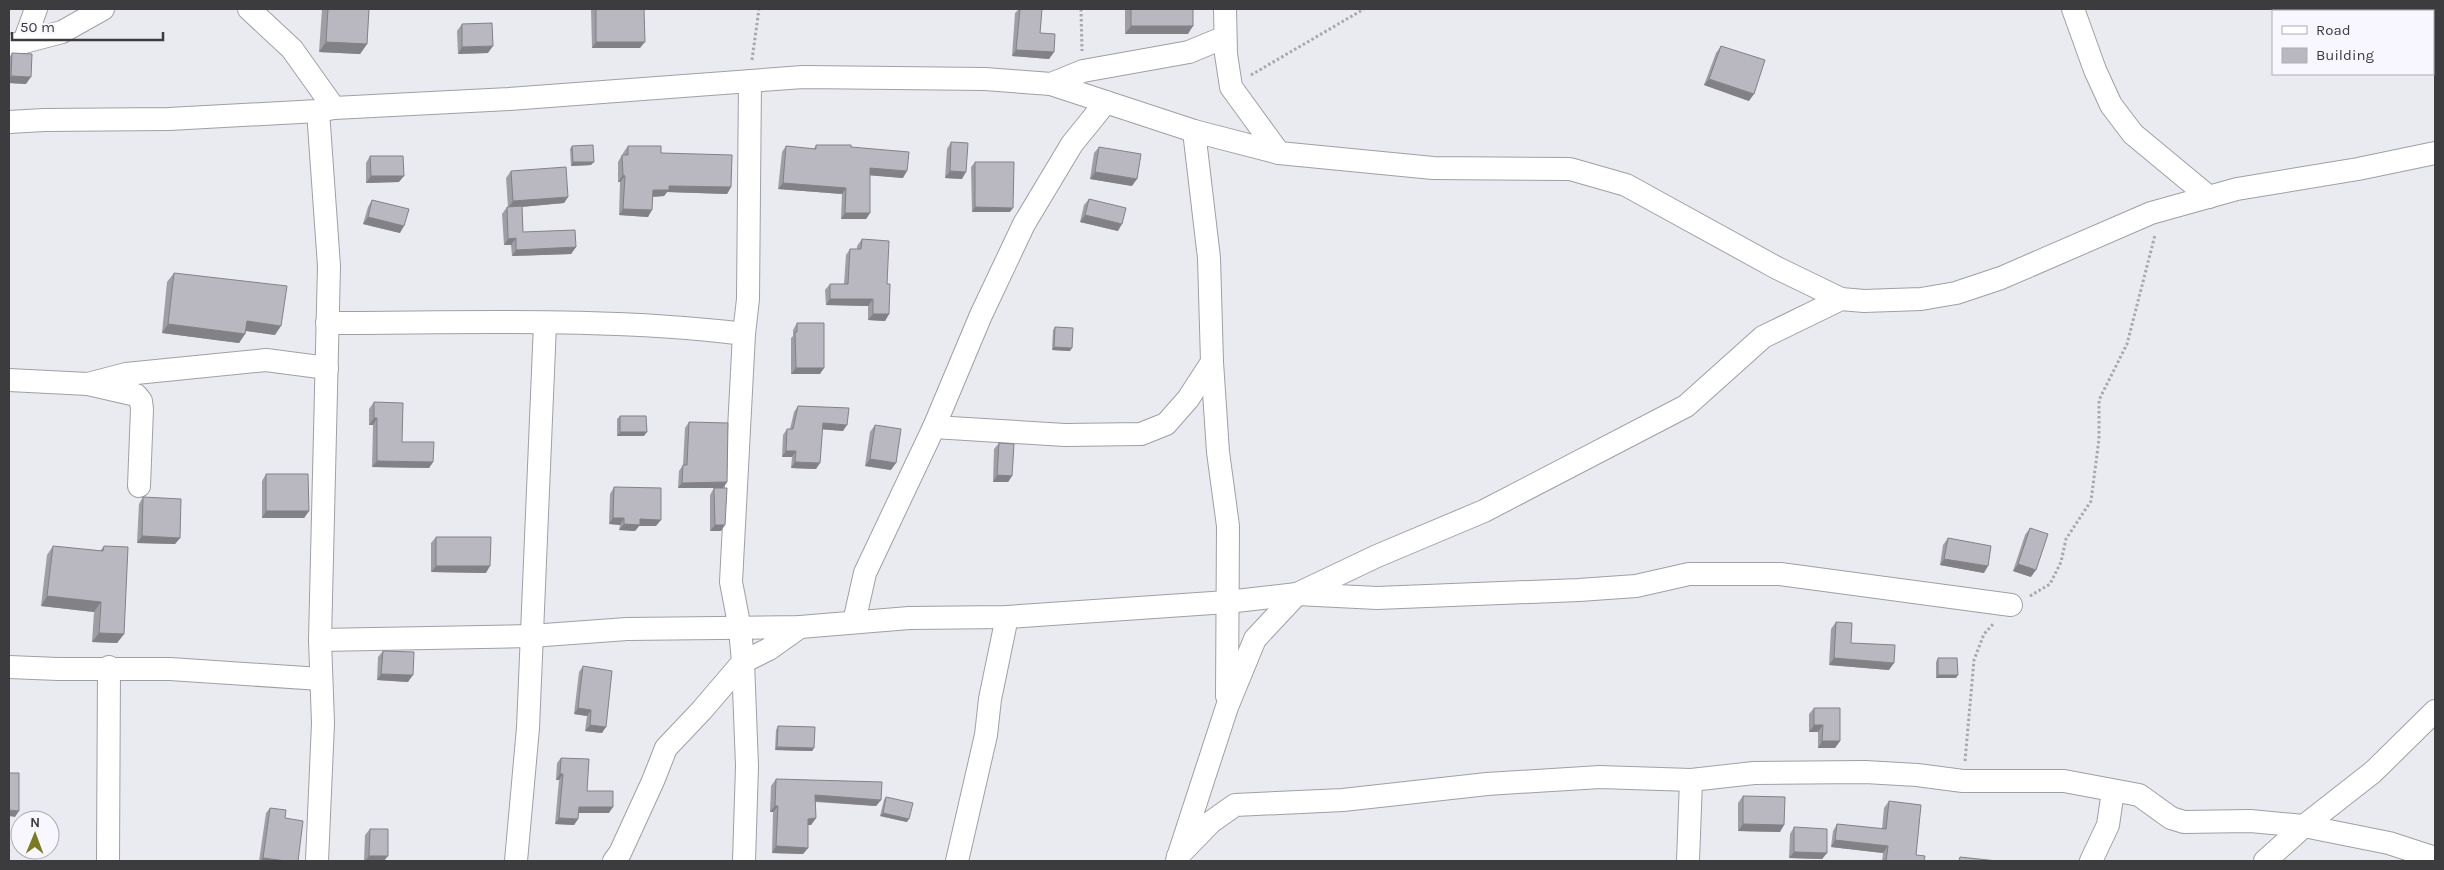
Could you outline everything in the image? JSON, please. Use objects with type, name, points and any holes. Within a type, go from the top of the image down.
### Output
[{"type":"street","points":[[17,44],[36,9]]},
{"type":"street","points":[[17,44],[62,32],[103,9]]},
{"type":"street","points":[[249,9],[292,50],[326,109],[329,266],[320,640],[323,724],[317,861]]},
{"type":"street","points":[[1224,9],[1225,37],[1231,87],[1280,154]]},
{"type":"street","points":[[2072,9],[2095,70],[2111,105],[2133,134],[2209,197]]},
{"type":"street","points":[[1051,84],[1083,71],[1189,52],[1225,37]]},
{"type":"street","points":[[9,122],[169,119],[519,99],[803,77],[985,79],[1051,84],[1194,131],[1280,154],[1433,168],[1570,169],[1626,184],[1777,268],[1841,299],[1864,302],[1921,299],[1956,293],[2001,278],[2161,210],[2237,189],[2349,171],[2435,153]]},
{"type":"street","points":[[744,861],[747,766],[743,662],[740,629],[730,582],[744,334],[748,299],[750,81]]},
{"type":"street","points":[[854,622],[866,573],[934,427],[981,316],[1024,224],[1072,144],[1106,102]]},
{"type":"street","points":[[1194,131],[1209,258],[1212,362],[1218,452],[1228,526],[1227,707]]},
{"type":"street","points":[[1177,859],[1227,707],[1254,639],[1297,594],[1377,556],[1484,511],[1686,406],[1763,338],[1841,299]]},
{"type":"street","points":[[327,323],[605,323],[700,328],[744,334]]},
{"type":"street","points":[[516,861],[528,728],[545,324]]},
{"type":"street","points":[[88,384],[126,374],[259,361],[296,362],[327,368]]},
{"type":"street","points":[[934,427],[1065,435],[1141,434],[1166,424],[1188,399],[1212,362]]},
{"type":"street","points":[[9,380],[88,384],[136,395],[141,401],[139,486]]},
{"type":"street","points":[[320,640],[531,636],[627,629],[800,627],[909,618],[1008,617],[1227,602],[1297,594],[1377,598],[1579,590],[1636,586],[1689,574],[1755,574],[1831,580],[2011,605]]},
{"type":"street","points":[[957,861],[986,735],[990,699],[1008,617]]},
{"type":"street","points":[[614,861],[620,853],[666,748],[743,662],[769,649],[800,627]]},
{"type":"street","points":[[9,667],[170,669],[320,679]]},
{"type":"street","points":[[108,861],[109,667]]},
{"type":"street","points":[[2265,861],[2304,826],[2373,772],[2435,711]]},
{"type":"street","points":[[1177,859],[1212,822],[1235,805],[1343,800],[1487,784],[1591,778],[1691,780],[1754,774],[1865,772],[1917,775],[1964,782],[2064,781],[2139,795],[2166,815],[2184,822],[2250,821],[2304,826],[2389,843],[2435,858]]},
{"type":"street","points":[[1688,861],[1691,780]]},
{"type":"street","points":[[2091,861],[2108,825],[2112,791]]},
{"type":"path","points":[[750,81],[759,9]]},
{"type":"path","points":[[1081,9],[1083,71]]},
{"type":"path","points":[[1231,87],[1364,9]]},
{"type":"path","points":[[1964,782],[1967,718],[1974,685],[1974,660],[1984,634],[2011,605],[2050,584],[2061,562],[2066,539],[2091,501],[2099,439],[2099,400],[2127,344],[2161,210]]},
{"type":"building","points":[[328,9],[369,9],[367,44],[326,42]]},
{"type":"building","points":[[596,9],[644,9],[645,42],[596,42]]},
{"type":"building","points":[[1020,9],[1042,9],[1040,33],[1055,34],[1054,52],[1016,50]]},
{"type":"building","points":[[1131,9],[1193,9],[1193,26],[1131,26]]},
{"type":"building","points":[[492,23],[493,46],[462,47],[462,24]]},
{"type":"building","points":[[1721,46],[1765,60],[1754,94],[1709,79]]},
{"type":"building","points":[[12,53],[32,54],[31,77],[11,76]]},
{"type":"building","points":[[951,142],[968,143],[966,172],[950,171]]},
{"type":"building","points":[[593,145],[594,162],[573,162],[572,146]]},
{"type":"building","points":[[816,145],[851,145],[851,147],[909,152],[907,171],[870,168],[870,213],[845,213],[846,188],[783,183],[786,146],[816,149]]},
{"type":"building","points":[[628,146],[661,146],[661,153],[732,155],[731,187],[669,186],[669,190],[653,190],[652,210],[623,209],[625,176],[623,175],[622,155],[628,155]]},
{"type":"building","points":[[1099,147],[1141,154],[1137,179],[1095,172]]},
{"type":"building","points":[[370,156],[403,156],[404,176],[371,176]]},
{"type":"building","points":[[975,162],[1014,162],[1013,208],[975,207]]},
{"type":"building","points":[[566,167],[568,197],[513,201],[511,171]]},
{"type":"building","points":[[1089,199],[1126,208],[1122,224],[1085,215]]},
{"type":"building","points":[[372,200],[409,209],[404,226],[368,217]]},
{"type":"building","points":[[522,206],[523,232],[575,230],[576,247],[516,250],[516,238],[508,239],[507,207]]},
{"type":"building","points":[[862,239],[889,241],[887,284],[890,284],[889,314],[873,314],[873,299],[830,299],[830,284],[848,284],[850,249],[861,249]]},
{"type":"building","points":[[174,273],[287,286],[281,326],[247,321],[245,334],[168,324]]},
{"type":"building","points":[[797,323],[824,323],[824,368],[796,368],[795,332],[797,332]]},
{"type":"building","points":[[1055,327],[1073,328],[1072,348],[1054,347]]},
{"type":"building","points":[[374,402],[403,403],[402,442],[434,442],[433,462],[377,461],[377,418],[374,418]]},
{"type":"building","points":[[798,406],[849,408],[847,425],[823,423],[820,463],[795,462],[796,451],[786,451],[787,429],[793,429]]},
{"type":"building","points":[[620,416],[646,416],[647,432],[620,432]]},
{"type":"building","points":[[689,422],[728,423],[727,482],[682,483],[683,465],[687,465]]},
{"type":"building","points":[[875,425],[901,429],[896,463],[870,459]]},
{"type":"building","points":[[999,443],[1014,444],[1012,476],[997,475]]},
{"type":"building","points":[[266,474],[308,474],[309,511],[266,511]]},
{"type":"building","points":[[614,487],[661,488],[661,520],[640,519],[640,525],[624,524],[624,518],[613,518]]},
{"type":"building","points":[[714,488],[727,488],[725,525],[715,525]]},
{"type":"building","points":[[143,497],[181,499],[180,538],[142,536]]},
{"type":"building","points":[[2030,528],[2048,534],[2036,570],[2018,564]]},
{"type":"building","points":[[436,537],[491,537],[490,566],[436,566]]},
{"type":"building","points":[[1948,538],[1991,546],[1988,566],[1944,559]]},
{"type":"building","points":[[53,546],[103,551],[104,546],[128,547],[124,634],[99,633],[101,602],[47,596]]},
{"type":"building","points":[[1836,622],[1852,623],[1851,643],[1895,645],[1894,663],[1834,658]]},
{"type":"building","points":[[383,651],[414,652],[413,675],[381,674]]},
{"type":"building","points":[[1938,658],[1957,658],[1958,675],[1938,675]]},
{"type":"building","points":[[583,666],[612,671],[606,727],[590,725],[591,710],[578,708]]},
{"type":"building","points":[[1814,708],[1840,708],[1840,741],[1822,741],[1823,725],[1814,725]]},
{"type":"building","points":[[778,726],[815,727],[814,748],[777,747]]},
{"type":"building","points":[[561,758],[589,759],[587,791],[613,791],[613,807],[579,807],[578,819],[559,818],[563,774],[560,774]]},
{"type":"building","points":[[9,773],[19,773],[19,810],[9,810]]},
{"type":"building","points":[[776,779],[882,782],[881,800],[815,795],[816,818],[808,819],[808,848],[776,846],[778,806],[775,806]]},
{"type":"building","points":[[1743,796],[1785,797],[1784,825],[1743,824]]},
{"type":"building","points":[[886,797],[913,803],[909,819],[883,813]]},
{"type":"building","points":[[1889,801],[1921,805],[1916,855],[1925,856],[1924,861],[1886,861],[1888,846],[1835,840],[1837,824],[1886,829]]},
{"type":"building","points":[[270,808],[286,810],[285,818],[303,821],[298,861],[263,858]]},
{"type":"building","points":[[1794,827],[1827,829],[1827,853],[1794,852]]},
{"type":"building","points":[[370,829],[388,829],[388,856],[369,856]]},
{"type":"building","points":[[1960,857],[1997,861],[1959,861]]}]
